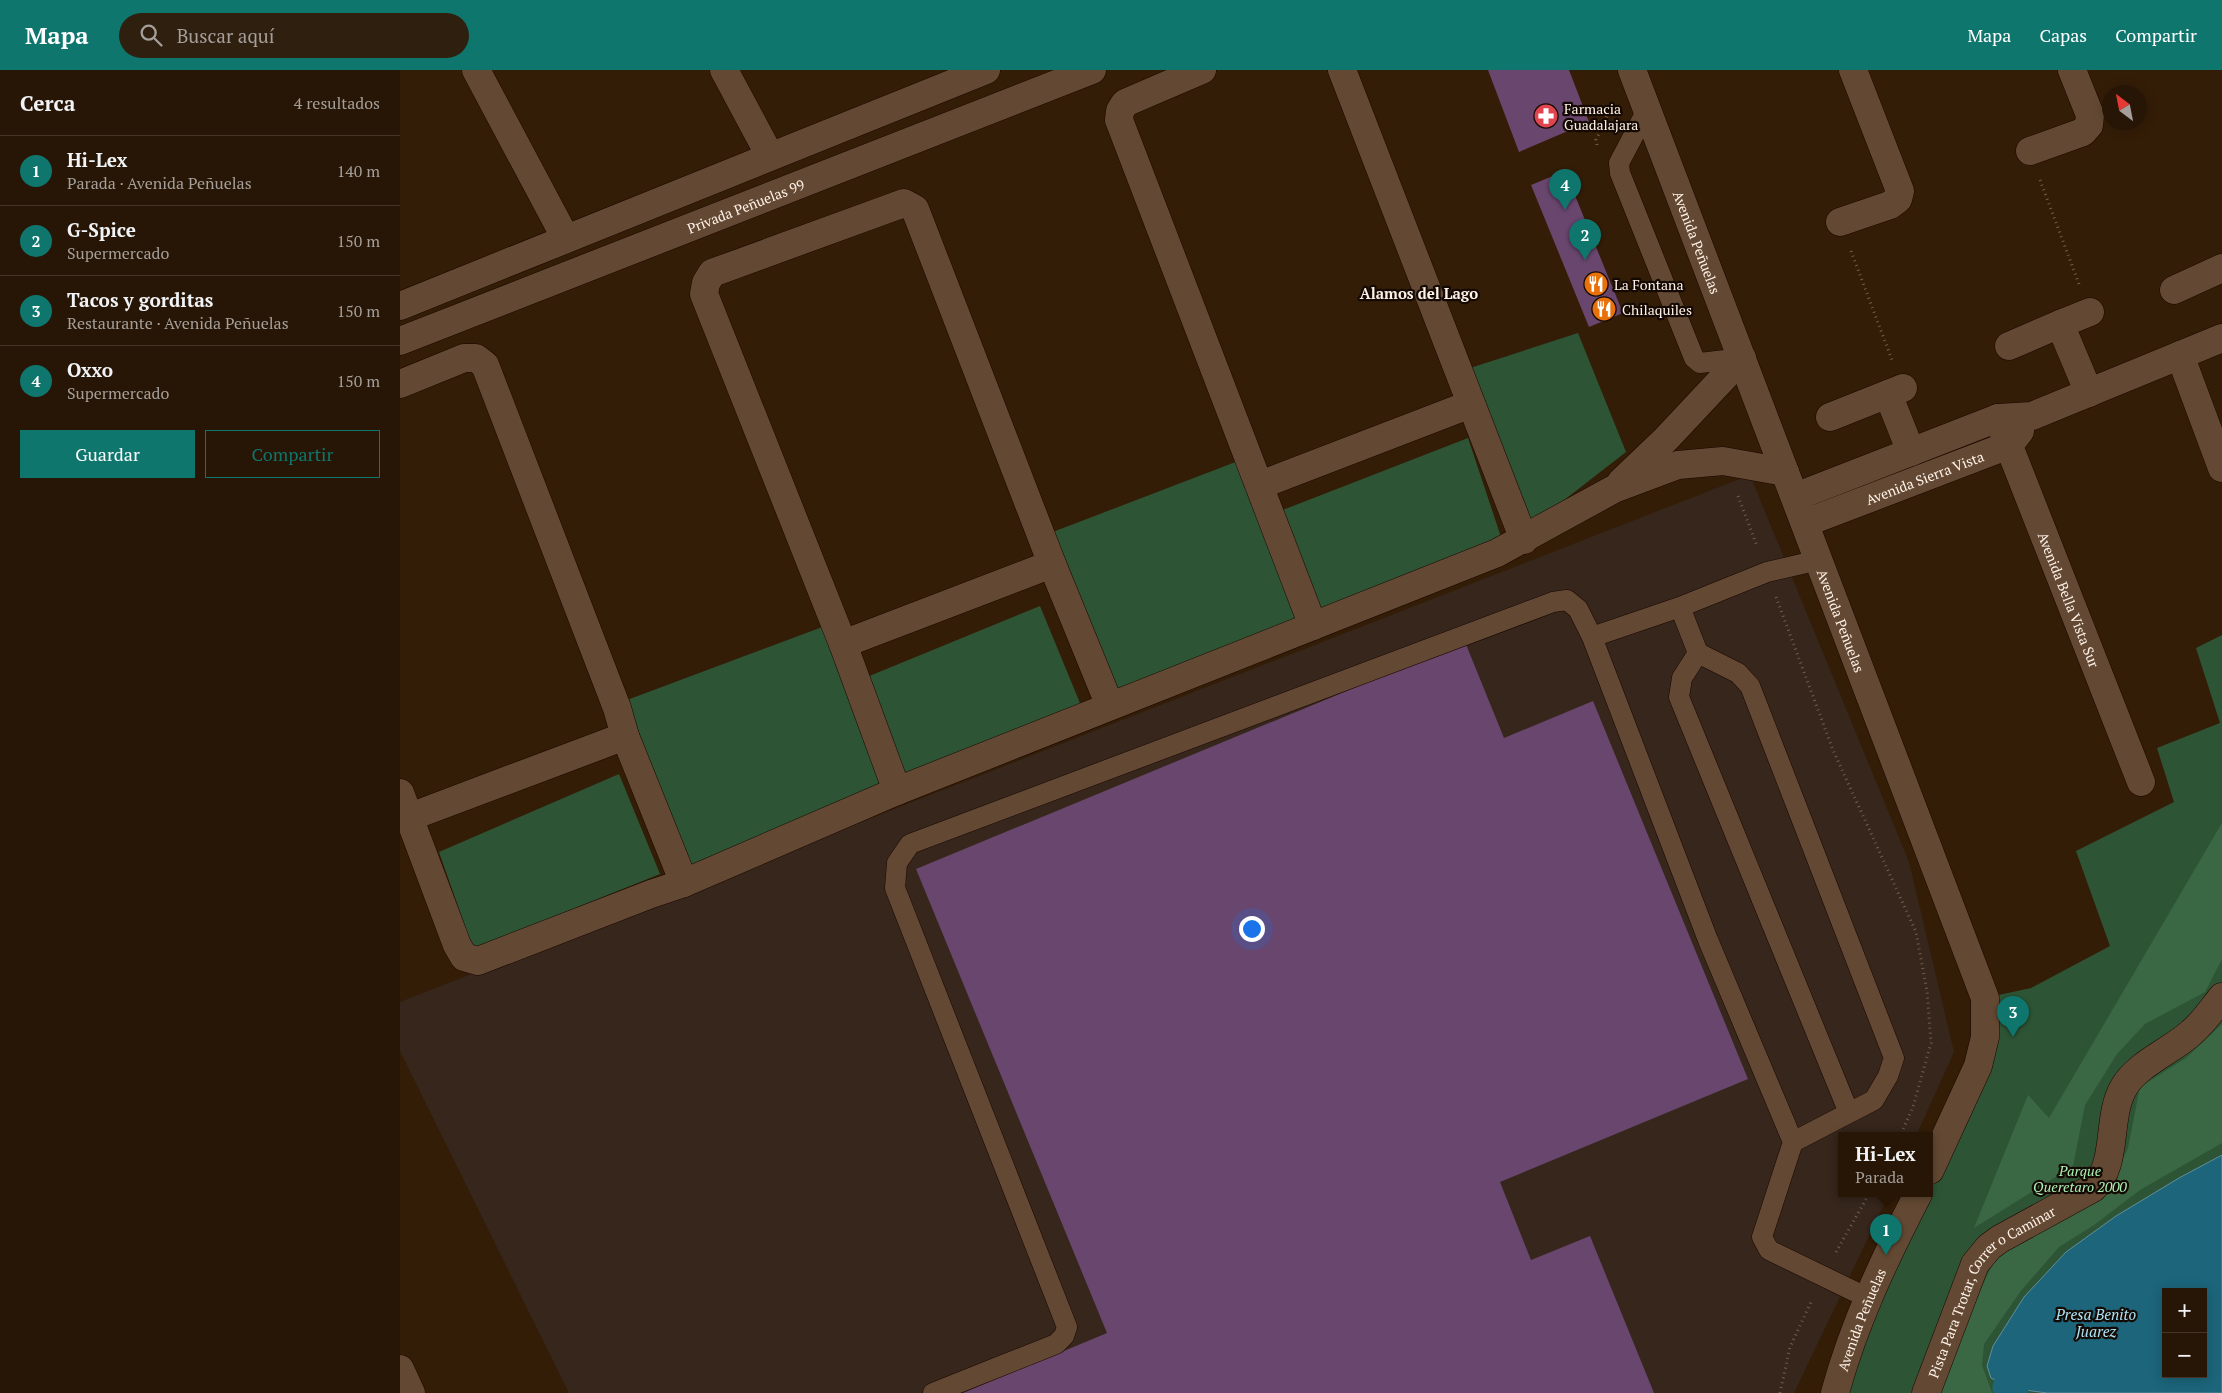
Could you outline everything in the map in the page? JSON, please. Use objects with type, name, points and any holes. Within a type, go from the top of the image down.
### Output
[{"type":"street","points":[[476,70],[566,239]]},
{"type":"street","points":[[724,70],[770,156]]},
{"type":"street","points":[[1202,70],[1125,103],[1120,111],[1118,120],[1313,626]]},
{"type":"street","points":[[1342,70],[1524,540]]},
{"type":"street","points":[[1840,222],[1890,205],[1898,199],[1900,192],[1853,70]]},
{"type":"street","points":[[2030,151],[2084,132],[2089,124],[2090,115],[2072,70]]},
{"type":"street","name":"Privada Peñuelas 99","points":[[400,342],[1088,71]]},
{"type":"street","points":[[400,306],[976,72]]},
{"type":"street","name":"Avenida Peñuelas","points":[[1634,76],[1985,998],[1985,1037],[1978,1066],[1933,1164]]},
{"type":"street","points":[[873,115],[887,151]]},
{"type":"street","points":[[668,198],[683,230]]},
{"type":"street","points":[[897,791],[843,644],[704,294],[706,283],[712,273],[904,202],[915,209],[1052,564],[1110,706]]},
{"type":"street","points":[[2174,290],[2222,268]]},
{"type":"street","points":[[468,279],[479,310]]},
{"type":"street","points":[[2009,346],[2090,312]]},
{"type":"street","points":[[2060,324],[2090,392]]},
{"type":"street","name":"Avenida Sierra Vista","points":[[1795,497],[1998,418],[2032,416],[2222,338]]},
{"type":"street","points":[[2180,355],[2222,468]]},
{"type":"street","points":[[400,384],[464,358],[476,358],[485,365],[617,708],[625,736],[684,883]]},
{"type":"street","points":[[1614,489],[1666,439],[1742,358]]},
{"type":"street","points":[[1830,416],[1896,391],[1911,452]]},
{"type":"street","points":[[1260,485],[1471,404]]},
{"type":"street","name":"Avenida Sierra Vista","points":[[1805,523],[2009,445],[2032,416]]},
{"type":"street","name":"Avenida Bella Vista Sur","points":[[1998,418],[2141,782]]},
{"type":"street","points":[[625,736],[405,805],[457,945],[464,957],[478,961],[684,883],[897,791],[1497,553],[1524,540],[1614,489],[1678,465],[1723,460],[1785,472]]},
{"type":"street","points":[[843,644],[1052,564]]},
{"type":"street","name":"Pista Para Trotar, Correr o Caminar","points":[[1926,1393],[1975,1264],[1989,1247],[2000,1239],[2093,1188],[2103,1175],[2109,1155],[2114,1115],[2123,1088],[2129,1080],[2193,1032],[2222,997]]},
{"type":"street","name":"Avenida Peñuelas","points":[[1835,1393],[1868,1298],[1886,1254],[1916,1197]]},
{"type":"street","points":[[400,1369],[411,1393]]},
{"type":"lane","points":[[1647,110],[1619,163],[1620,173],[1694,358],[1700,363],[1742,358]]},
{"type":"lane","points":[[1592,637],[1680,607],[1767,572],[1818,560]]},
{"type":"lane","points":[[933,1393],[1056,1344],[1064,1336],[1067,1327],[896,888],[897,863],[910,844],[1553,602],[1567,600],[1578,609],[1592,637],[1708,940],[1793,1142],[1762,1236],[1769,1250],[1868,1298]]},
{"type":"lane","points":[[1680,607],[1698,653],[1738,673],[1750,686],[1894,1058],[1888,1076],[1874,1100],[1793,1142]]},
{"type":"lane","points":[[1698,653],[1682,678],[1679,697],[1849,1113]]},
{"type":"path","points":[[1599,149],[1596,140],[1612,106],[1634,76]]},
{"type":"path","points":[[2030,151],[2090,312]]},
{"type":"path","points":[[1840,222],[1896,391]]},
{"type":"path","points":[[1723,460],[1834,750],[1916,932],[1927,991],[1931,1043],[1913,1107],[1902,1132]]},
{"type":"shaded area","points":[[1750,475],[1909,862],[1954,1052],[1918,1132],[1838,1132],[1838,1197],[1888,1197],[1794,1393],[569,1393],[400,1051],[400,1002]]},
{"type":"green space","points":[[1578,333],[1626,452],[1528,528],[1464,370]]},
{"type":"green space","points":[[1468,438],[1502,540],[1320,615],[1275,513]]},
{"type":"green space","points":[[1246,458],[1312,626],[1111,702],[1045,535]]},
{"type":"green space","points":[[1040,606],[1082,708],[904,781],[867,677]]},
{"type":"green space","points":[[844,619],[901,783],[687,881],[627,700]]},
{"type":"green space","name":"Parque Queretaro 2000","points":[[2222,635],[2222,1393],[1835,1393],[1929,1197],[1933,1197],[1933,1150],[1978,1066],[1985,998],[2031,988],[2110,946],[2076,851],[2174,802],[2157,748],[2220,723],[2196,648]]},
{"type":"green space","points":[[619,774],[660,874],[473,949],[439,852]]},
{"type":"green space","points":[[2222,823],[2222,959],[2205,992],[2145,1024],[2117,1054],[2085,1105],[2073,1166],[1974,1228],[2028,1095],[2049,1118]]},
{"type":"green space","points":[[2222,1024],[2222,1143],[2140,1190],[2094,1225],[2059,1247],[2020,1292],[1984,1344],[1982,1365],[1992,1393],[1936,1393],[1962,1329],[1994,1261],[2019,1240],[2114,1177],[2128,1148],[2140,1087],[2186,1058]]},
{"type":"water","name":"Presa Benito Juarez","points":[[2222,1155],[2222,1393],[2047,1393],[2010,1388],[1991,1378],[1987,1366],[1993,1346],[2024,1297],[2066,1252],[2116,1216],[2179,1178]]},
{"type":"building","name":"Farmacia Guadalajara","points":[[1488,70],[1569,70],[1589,122],[1519,152]]},
{"type":"building","points":[[1565,171],[1623,313],[1589,327],[1531,185]]},
{"type":"building","points":[[1465,642],[1504,738],[1593,701],[1748,1079],[1500,1182],[1531,1260],[1590,1236],[1654,1393],[963,1393],[1107,1333],[916,869]]},
{"type":"waterway","points":[[2010,1388],[2011,1393]]},
{"type":"place","name":"Farmacia Guadalajara","points":[[1546,116]]},
{"type":"place","name":"Oxxo","points":[[1565,210]]},
{"type":"place","name":"G-Spice","points":[[1585,260]]},
{"type":"place","name":"La Fontana","points":[[1596,284]]},
{"type":"place","name":"Chilaquiles","points":[[1604,309]]},
{"type":"place","name":"Tacos y gorditas","points":[[2013,1037]]},
{"type":"place","name":"Hi-Lex","points":[[1886,1255]]},
{"type":"district","name":"Alamos del Lago","points":[[1419,293]]}]
